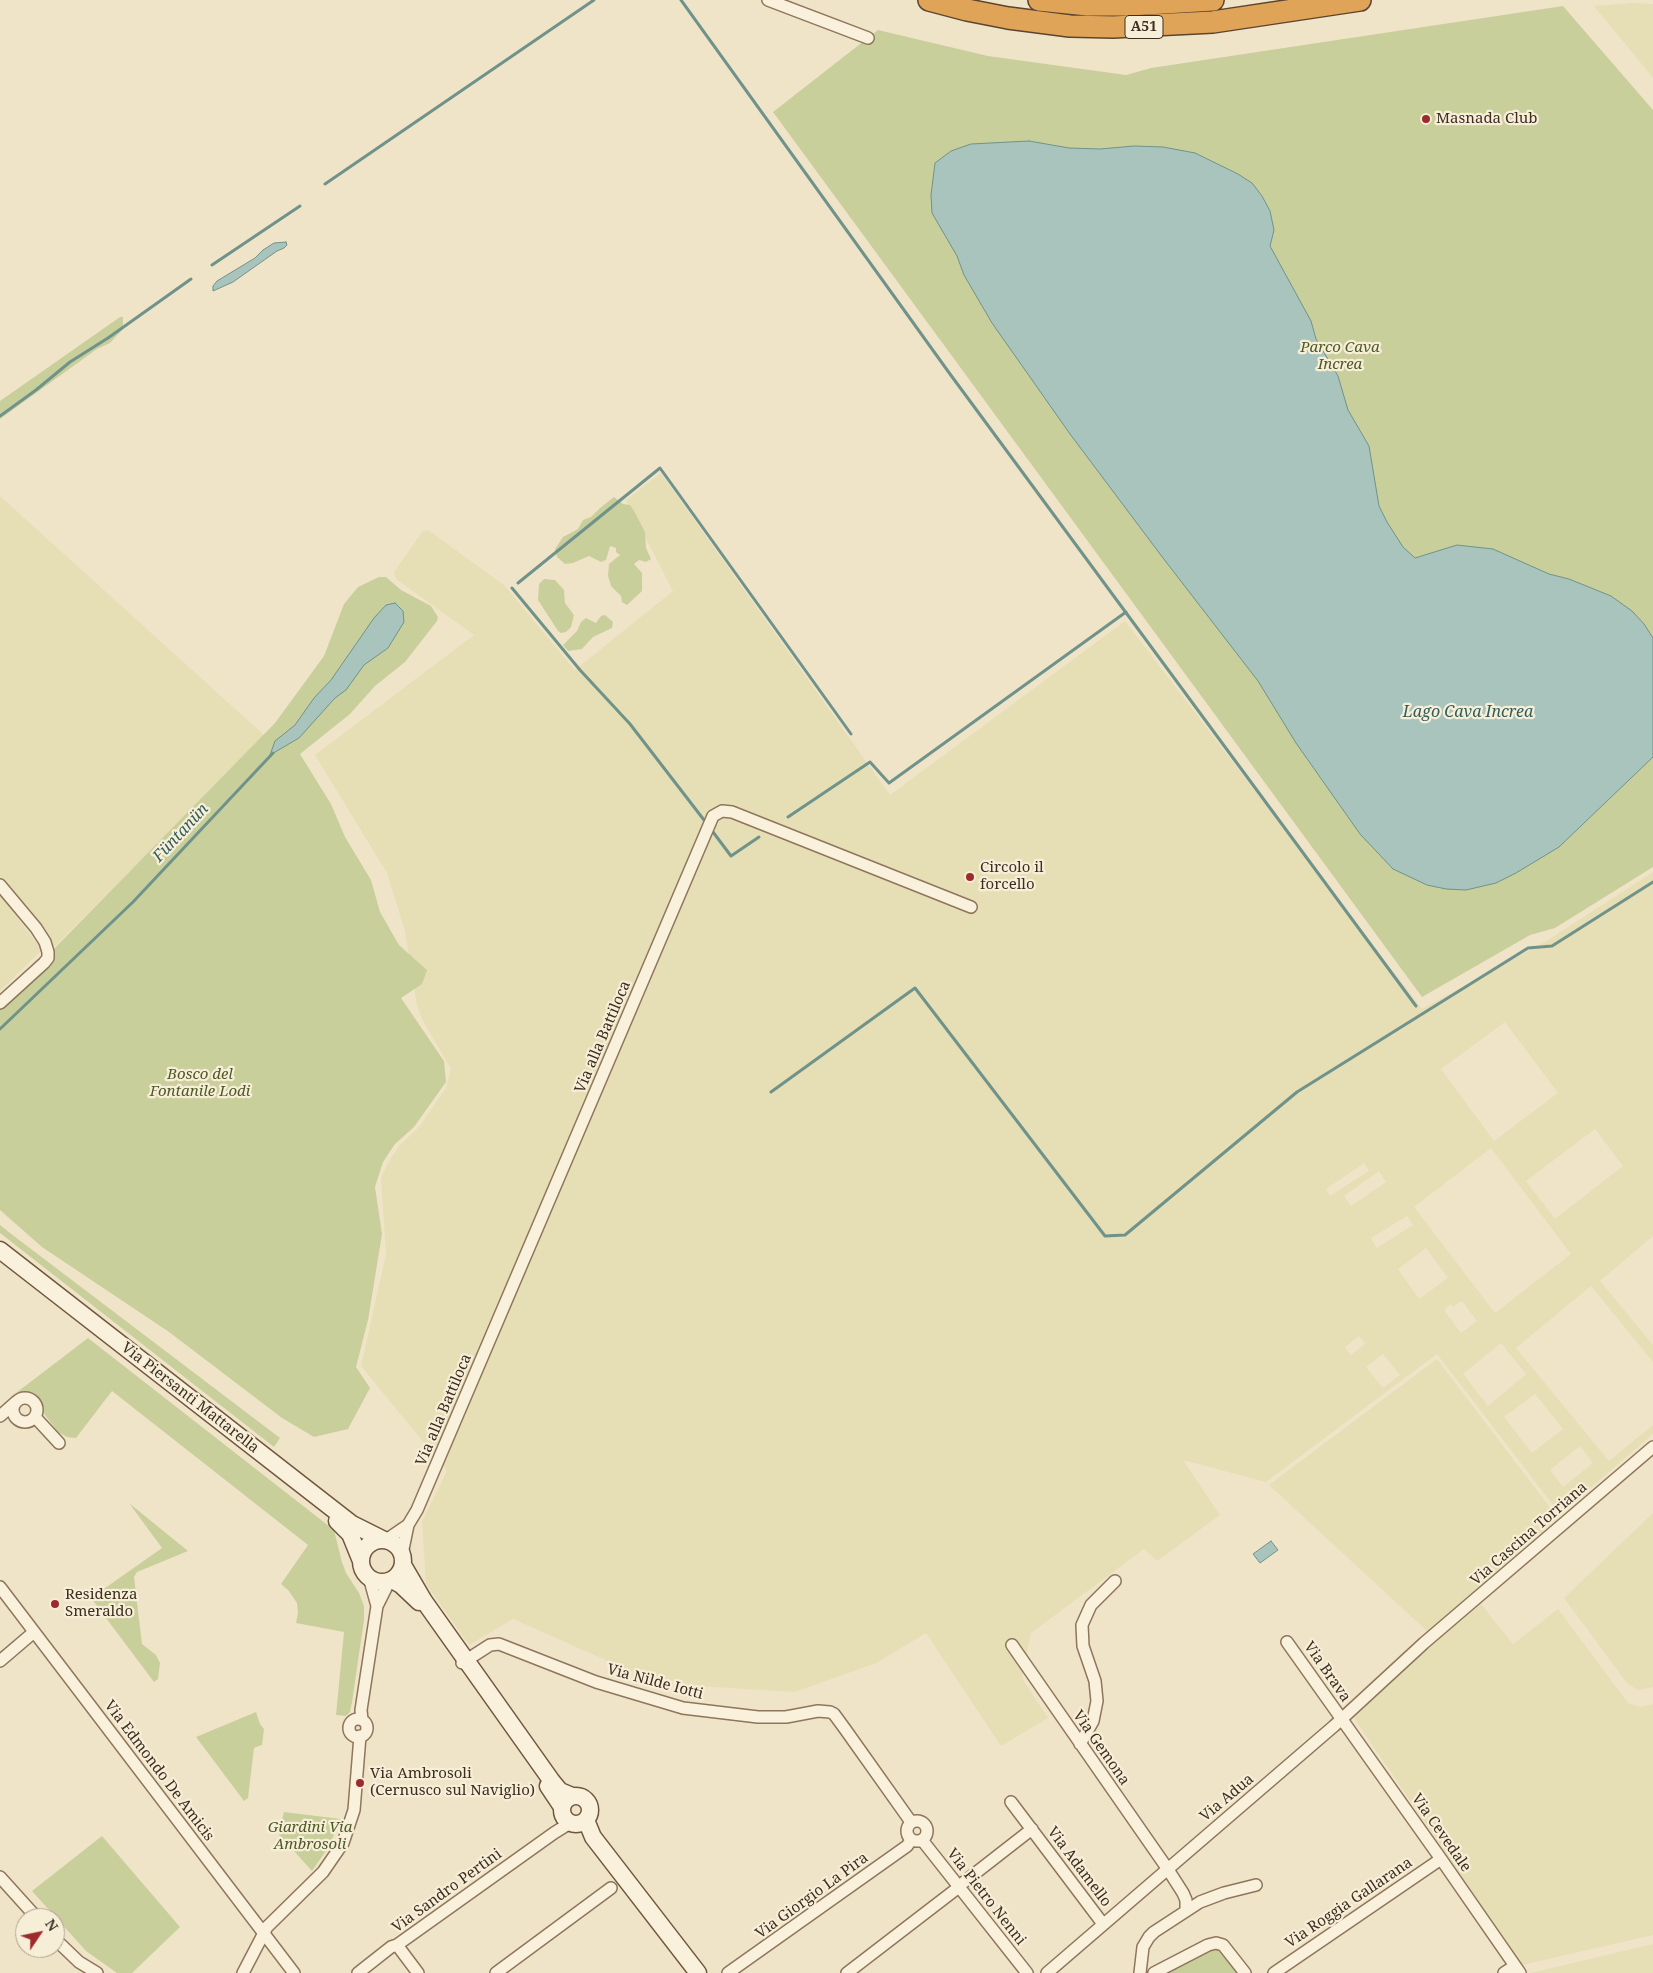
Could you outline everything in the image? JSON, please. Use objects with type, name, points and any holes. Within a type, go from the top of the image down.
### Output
[{"type":"highway","name":"A51","points":[[929,0],[973,12],[1008,18],[1070,26],[1113,28],[1213,22],[1360,0]]},
{"type":"highway","name":"A51","points":[[1038,0],[1088,5],[1130,6],[1213,0]]},
{"type":"street","points":[[768,0],[868,38]]},
{"type":"street","name":"Via alla Battiloca","points":[[403,1559],[408,1525],[417,1510],[618,1041],[710,820],[716,813],[722,811],[732,812],[971,908]]},
{"type":"street","points":[[0,885],[42,938],[48,950],[48,956],[44,963],[0,1003]]},
{"type":"street","name":"Via Piersanti Mattarella","points":[[0,1250],[352,1524],[385,1540]]},
{"type":"street","name":"Via Piersanti Mattarella","points":[[0,1258],[342,1524],[350,1534],[361,1562]]},
{"type":"street","points":[[0,1415],[22,1398],[33,1400],[37,1406],[35,1417]]},
{"type":"street","points":[[14,1416],[13,1409],[16,1402]]},
{"type":"street","points":[[0,1415],[14,1416],[24,1422],[35,1417]]},
{"type":"street","points":[[35,1417],[59,1443]]},
{"type":"street","name":"Via Cascina Torriana","points":[[1424,1643],[1653,1447]]},
{"type":"street","name":"Via alla Battiloca","points":[[385,1540],[408,1525]]},
{"type":"street","points":[[378,1606],[361,1562],[362,1555],[367,1546],[376,1541],[385,1540],[398,1547],[422,1598],[547,1783],[689,1973]]},
{"type":"street","points":[[243,1973],[263,1933],[276,1916],[323,1872],[343,1843],[354,1810],[357,1739],[364,1734],[366,1729],[366,1724],[359,1716],[378,1606],[390,1581],[399,1574],[403,1559]]},
{"type":"street","points":[[368,1578],[379,1582],[390,1581],[401,1586],[417,1601],[464,1662]]},
{"type":"street","points":[[1080,1744],[1094,1722],[1097,1701],[1095,1681],[1082,1642],[1082,1625],[1091,1605],[1115,1581]]},
{"type":"street","name":"Via Edmondo De Amicis","points":[[0,1587],[294,1973]]},
{"type":"street","points":[[0,1661],[34,1632]]},
{"type":"street","name":"Via Brava","points":[[1287,1642],[1342,1720]]},
{"type":"street","name":"Via Adua","points":[[1047,1973],[1167,1868],[1342,1720],[1424,1643]]},
{"type":"street","name":"Via Nilde Iotti","points":[[464,1662],[490,1645],[499,1644],[589,1679],[672,1705],[708,1712],[758,1717],[786,1717],[824,1711],[834,1714],[911,1822]]},
{"type":"street","name":"Via Gemona","points":[[1012,1645],[1167,1868],[1183,1893],[1186,1900],[1186,1910]]},
{"type":"street","name":"Via Cevedale","points":[[1342,1720],[1442,1859],[1517,1969]]},
{"type":"street","name":"Via Adamello","points":[[1011,1802],[1103,1924]]},
{"type":"street","points":[[571,1815],[593,1837],[698,1973]]},
{"type":"street","name":"Via Sandro Pertini","points":[[358,1973],[391,1947],[397,1945],[554,1833],[571,1815]]},
{"type":"street","points":[[920,1821],[926,1826],[927,1835],[917,1840],[907,1833],[908,1825],[911,1822],[920,1821]]},
{"type":"street","name":"Via Adamello","points":[[847,1973],[1032,1829]]},
{"type":"street","name":"Via Pietro Nenni","points":[[917,1840],[961,1885],[1027,1973]]},
{"type":"street","name":"Via Giorgio La Pira","points":[[728,1973],[917,1840]]},
{"type":"street","name":"Via Roggia Gallarana","points":[[1274,1973],[1442,1859]]},
{"type":"street","points":[[0,1877],[27,1908]]},
{"type":"street","points":[[1140,1973],[1142,1950],[1149,1937],[1186,1910],[1215,1896],[1256,1885]]},
{"type":"street","points":[[496,1973],[611,1888]]},
{"type":"street","points":[[1154,1973],[1208,1945],[1216,1943],[1223,1946],[1245,1973]]},
{"type":"street","points":[[397,1945],[418,1973]]},
{"type":"street","points":[[65,1949],[79,1962],[97,1973]]},
{"type":"street","points":[[1504,1973],[1517,1969]]},
{"type":"shaded area","points":[[1631,3],[1653,4],[1653,78],[1594,6]]},
{"type":"shaded area","points":[[661,473],[890,795],[1125,621],[1422,1009],[1548,940],[1653,872],[1653,1236],[1600,1281],[1653,1345],[1653,1362],[1591,1286],[1516,1348],[1609,1461],[1653,1425],[1653,1434],[1560,1514],[1437,1354],[1266,1482],[1183,1460],[1220,1515],[1157,1561],[1144,1549],[1031,1633],[1022,1678],[1048,1718],[1001,1746],[926,1633],[876,1663],[795,1692],[696,1686],[630,1671],[513,1619],[469,1645],[426,1584],[422,1521],[447,1471],[361,1366],[386,1254],[381,1178],[389,1161],[400,1145],[419,1127],[446,1088],[451,1069],[423,1021],[417,1006],[405,931],[387,873],[315,755],[474,635],[396,579],[394,572],[422,532],[428,530],[504,585],[575,670],[673,591],[626,500]],"holes":[[[1505,1022],[1558,1093],[1494,1141],[1441,1069]],[[1595,1129],[1623,1166],[1555,1219],[1526,1181]],[[1491,1148],[1571,1254],[1495,1313],[1414,1207]],[[1364,1163],[1369,1171],[1330,1196],[1326,1189]],[[1379,1171],[1386,1182],[1351,1206],[1344,1196]],[[1407,1216],[1413,1225],[1377,1248],[1371,1238]],[[1426,1248],[1448,1278],[1419,1299],[1398,1269]],[[1462,1301],[1477,1321],[1461,1333],[1444,1310],[1451,1304],[1453,1307]],[[1359,1336],[1365,1344],[1351,1355],[1345,1347]],[[1501,1343],[1526,1374],[1488,1406],[1463,1374]],[[1383,1354],[1400,1375],[1383,1388],[1366,1367]],[[1535,1394],[1563,1429],[1532,1453],[1504,1417]],[[1580,1446],[1593,1463],[1563,1487],[1550,1470]]]},
{"type":"shaded area","points":[[0,496],[265,736],[52,949],[0,882]]},
{"type":"shaded area","points":[[0,895],[42,950],[0,991]]},
{"type":"shaded area","points":[[1437,1359],[1558,1518],[1428,1632],[1269,1485]]},
{"type":"shaded area","points":[[1653,1513],[1653,1687],[1638,1690],[1627,1683],[1564,1598]]},
{"type":"shaded area","points":[[1481,1604],[1513,1644],[1558,1609],[1628,1703],[1640,1707],[1653,1704],[1653,1935],[1522,1965],[1354,1718],[1418,1657]]},
{"type":"shaded area","points":[[1653,1944],[1653,1973],[1531,1973]]},
{"type":"green space","name":"Parco Cava Increa","points":[[1563,6],[1653,110],[1653,867],[1555,928],[1530,935],[1422,997],[773,112],[878,30],[988,56],[1126,75],[1151,68]]},
{"type":"green space","points":[[120,317],[123,317],[123,329],[110,343],[97,349],[0,419],[0,401]]},
{"type":"green space","points":[[614,497],[623,504],[630,505],[634,511],[645,532],[646,548],[651,559],[646,562],[639,560],[634,564],[642,573],[642,591],[627,605],[622,602],[621,596],[611,586],[608,576],[609,564],[620,555],[616,552],[616,548],[610,546],[606,560],[601,562],[589,556],[573,563],[565,564],[557,557],[555,549],[563,537],[578,529],[583,520],[591,517]]},
{"type":"green space","name":"Bosco del Fontanile Lodi","points":[[379,577],[386,577],[401,590],[431,606],[438,617],[437,621],[405,662],[375,686],[350,714],[300,754],[331,804],[345,837],[371,880],[380,912],[399,945],[427,970],[422,984],[401,998],[444,1061],[446,1082],[414,1127],[395,1144],[383,1162],[375,1187],[382,1234],[368,1320],[356,1367],[370,1388],[348,1429],[314,1437],[282,1418],[169,1332],[42,1247],[0,1210],[0,1004],[275,723],[324,656],[344,604],[358,587]]},
{"type":"green space","points":[[544,579],[555,580],[564,590],[565,603],[574,615],[571,627],[566,632],[561,633],[558,631],[538,600],[539,584]]},
{"type":"green space","points":[[605,615],[613,622],[612,628],[593,637],[582,649],[568,651],[563,645],[577,631],[581,622],[586,618],[596,623],[601,616]]},
{"type":"green space","points":[[0,1225],[280,1438],[274,1447],[0,1233]]},
{"type":"green space","points":[[88,1338],[334,1530],[346,1573],[359,1593],[364,1606],[364,1620],[352,1702],[350,1712],[346,1716],[336,1715],[344,1632],[296,1623],[297,1603],[281,1584],[308,1545],[112,1391],[76,1438],[67,1437],[58,1432],[45,1415],[39,1398],[33,1393],[25,1391],[16,1393]]},
{"type":"green space","points":[[129,1503],[188,1551],[137,1572],[134,1577],[142,1644],[156,1655],[160,1663],[158,1679],[154,1682],[91,1598],[162,1548]]},
{"type":"green space","points":[[256,1712],[264,1729],[262,1745],[254,1748],[248,1798],[244,1801],[196,1737]]},
{"type":"green space","name":"Giardini Via Ambrosoli","points":[[284,1812],[341,1819],[328,1848],[312,1871],[274,1829],[281,1824]]},
{"type":"green space","points":[[102,1836],[180,1927],[132,1973],[117,1973],[86,1951],[65,1928],[65,1908],[47,1908],[32,1891]]},
{"type":"green space","points":[[1217,1946],[1240,1973],[1164,1973]]},
{"type":"water","name":"Lago Cava Increa","points":[[1029,141],[1069,148],[1163,147],[1195,153],[1252,183],[1270,211],[1274,230],[1270,246],[1311,321],[1316,339],[1338,376],[1348,410],[1369,446],[1379,506],[1403,547],[1415,558],[1457,545],[1493,549],[1549,574],[1569,579],[1611,596],[1632,611],[1644,624],[1653,638],[1653,757],[1559,847],[1496,883],[1466,890],[1446,889],[1427,885],[1393,869],[1360,834],[1296,743],[1258,681],[1070,434],[992,323],[964,275],[957,256],[932,213],[931,195],[935,163],[951,151],[971,144]]},
{"type":"water","points":[[286,242],[287,245],[284,248],[233,282],[213,291],[213,286],[217,281],[255,258],[263,250],[274,243]]},
{"type":"water","points":[[395,603],[403,611],[404,622],[388,648],[364,665],[346,690],[335,698],[299,738],[270,755],[275,741],[295,725],[314,698],[331,680],[374,618],[386,605]]},
{"type":"water","points":[[1271,1541],[1278,1550],[1260,1563],[1253,1554]]},
{"type":"waterway","points":[[325,184],[594,0]]},
{"type":"waterway","points":[[681,0],[950,374],[1416,1006]]},
{"type":"waterway","points":[[212,265],[300,206]]},
{"type":"waterway","points":[[0,416],[70,362],[108,338],[191,279]]},
{"type":"waterway","points":[[518,583],[660,468],[851,734]]},
{"type":"waterway","points":[[512,588],[580,670],[630,724],[704,820]]},
{"type":"waterway","points":[[788,817],[870,762],[889,783],[1126,612]]},
{"type":"waterway","name":"Füntanün","points":[[0,1029],[133,902],[273,753]]},
{"type":"waterway","points":[[713,832],[731,856],[759,837]]},
{"type":"waterway","points":[[771,1092],[915,988],[1105,1236],[1125,1235],[1297,1092],[1528,948],[1552,946],[1653,882]]},
{"type":"place","name":"Masnada Club","points":[[1426,119]]},
{"type":"place","name":"Circolo il forcello","points":[[970,877]]},
{"type":"place","name":"Residenza Smeraldo","points":[[55,1604]]},
{"type":"place","name":"Via Ambrosoli (Cernusco sul Naviglio)","points":[[360,1783]]}]
